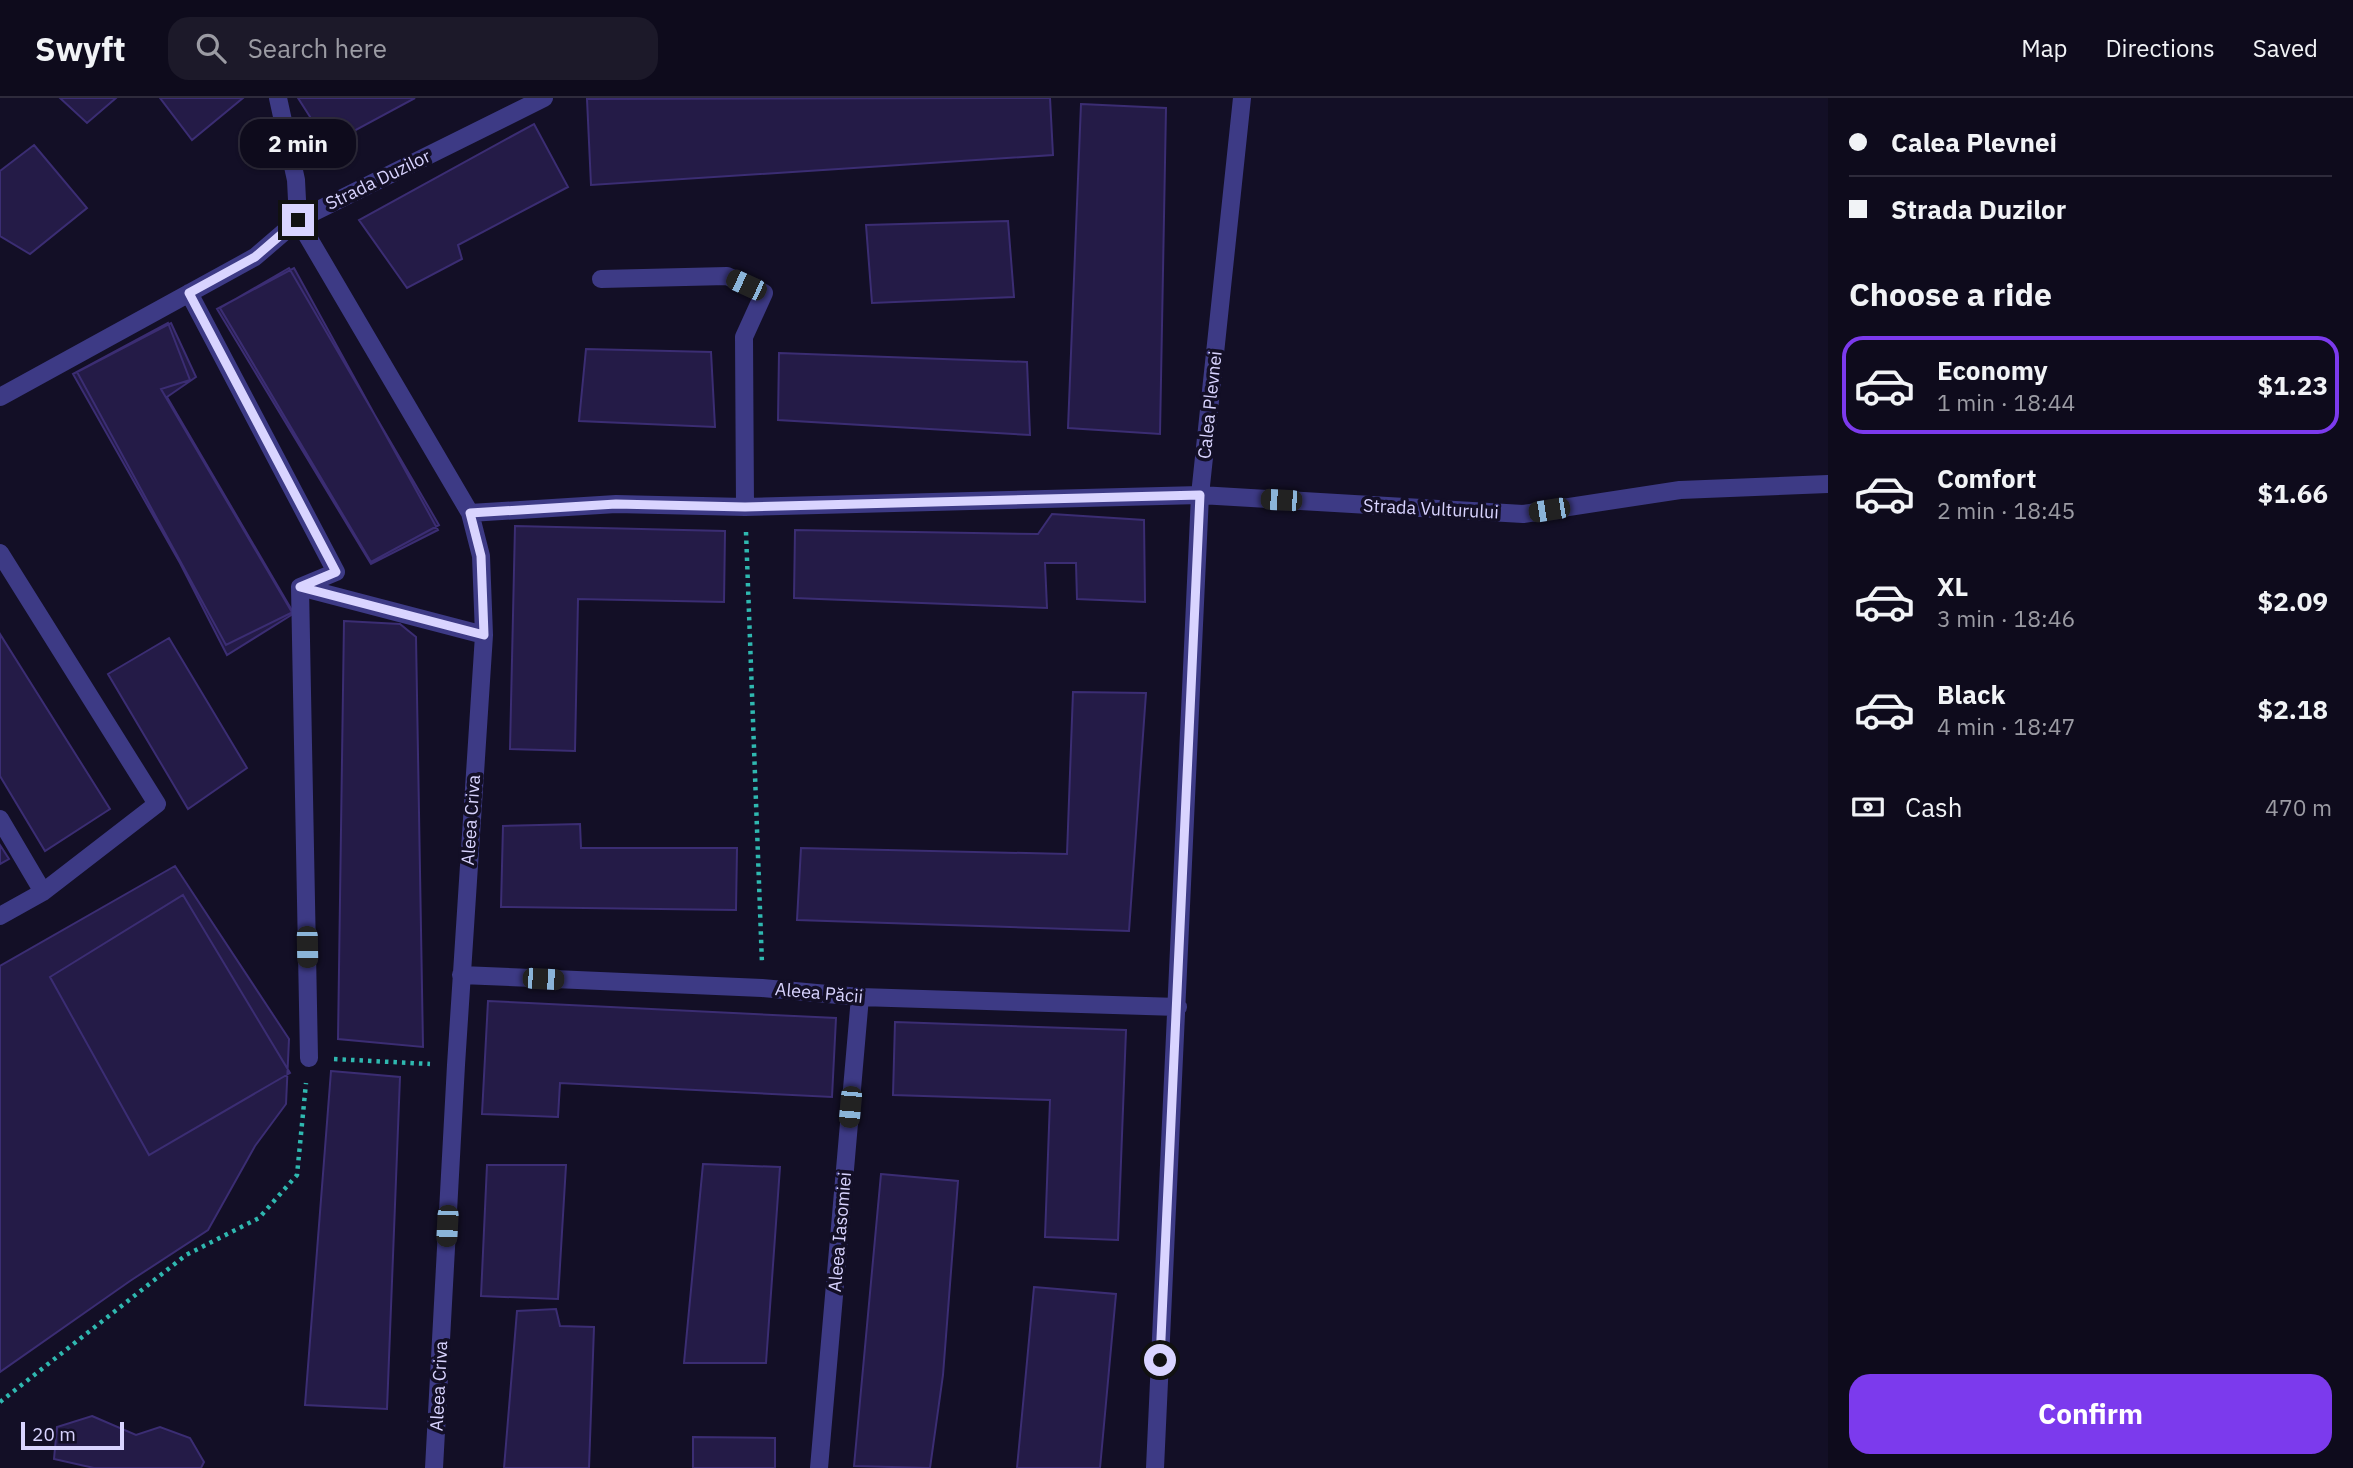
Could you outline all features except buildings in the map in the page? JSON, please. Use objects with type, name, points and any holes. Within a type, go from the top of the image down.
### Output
[{"type":"street","points":[[278,98],[296,180],[298,220]]},
{"type":"street","name":"Strada Duzilor","points":[[0,397],[255,257],[298,220],[544,98]]},
{"type":"street","name":"Calea Plevnei","points":[[1155,1468],[1200,495],[1242,98]]},
{"type":"street","name":"Aleea Criva","points":[[298,220],[470,513],[481,556],[484,635],[461,975],[434,1468]]},
{"type":"street","points":[[601,279],[727,276],[764,293],[744,337],[745,507]]},
{"type":"street","points":[[189,293],[336,572],[300,587]]},
{"type":"street","name":"Strada Vulturului","points":[[470,513],[616,504],[745,507],[1200,495],[1523,514],[1680,490],[1828,484]]},
{"type":"street","points":[[0,553],[157,804],[43,892],[0,916]]},
{"type":"street","points":[[300,587],[484,635]]},
{"type":"street","points":[[300,587],[309,1058]]},
{"type":"street","points":[[0,819],[43,892]]},
{"type":"street","name":"Aleea Păcii","points":[[461,975],[762,988],[860,996],[1178,1007]]},
{"type":"street","name":"Aleea Iasomiei","points":[[820,1468],[860,996]]},
{"type":"path","points":[[745,507],[762,988]]},
{"type":"path","points":[[0,1402],[186,1255],[259,1218],[297,1175],[309,1058],[456,1065]]},
{"type":"route","points":[[298,220],[255,257],[189,293],[336,572],[300,587],[484,635],[481,556],[470,513],[616,504],[745,507],[1200,495],[1160,1360]]}]
